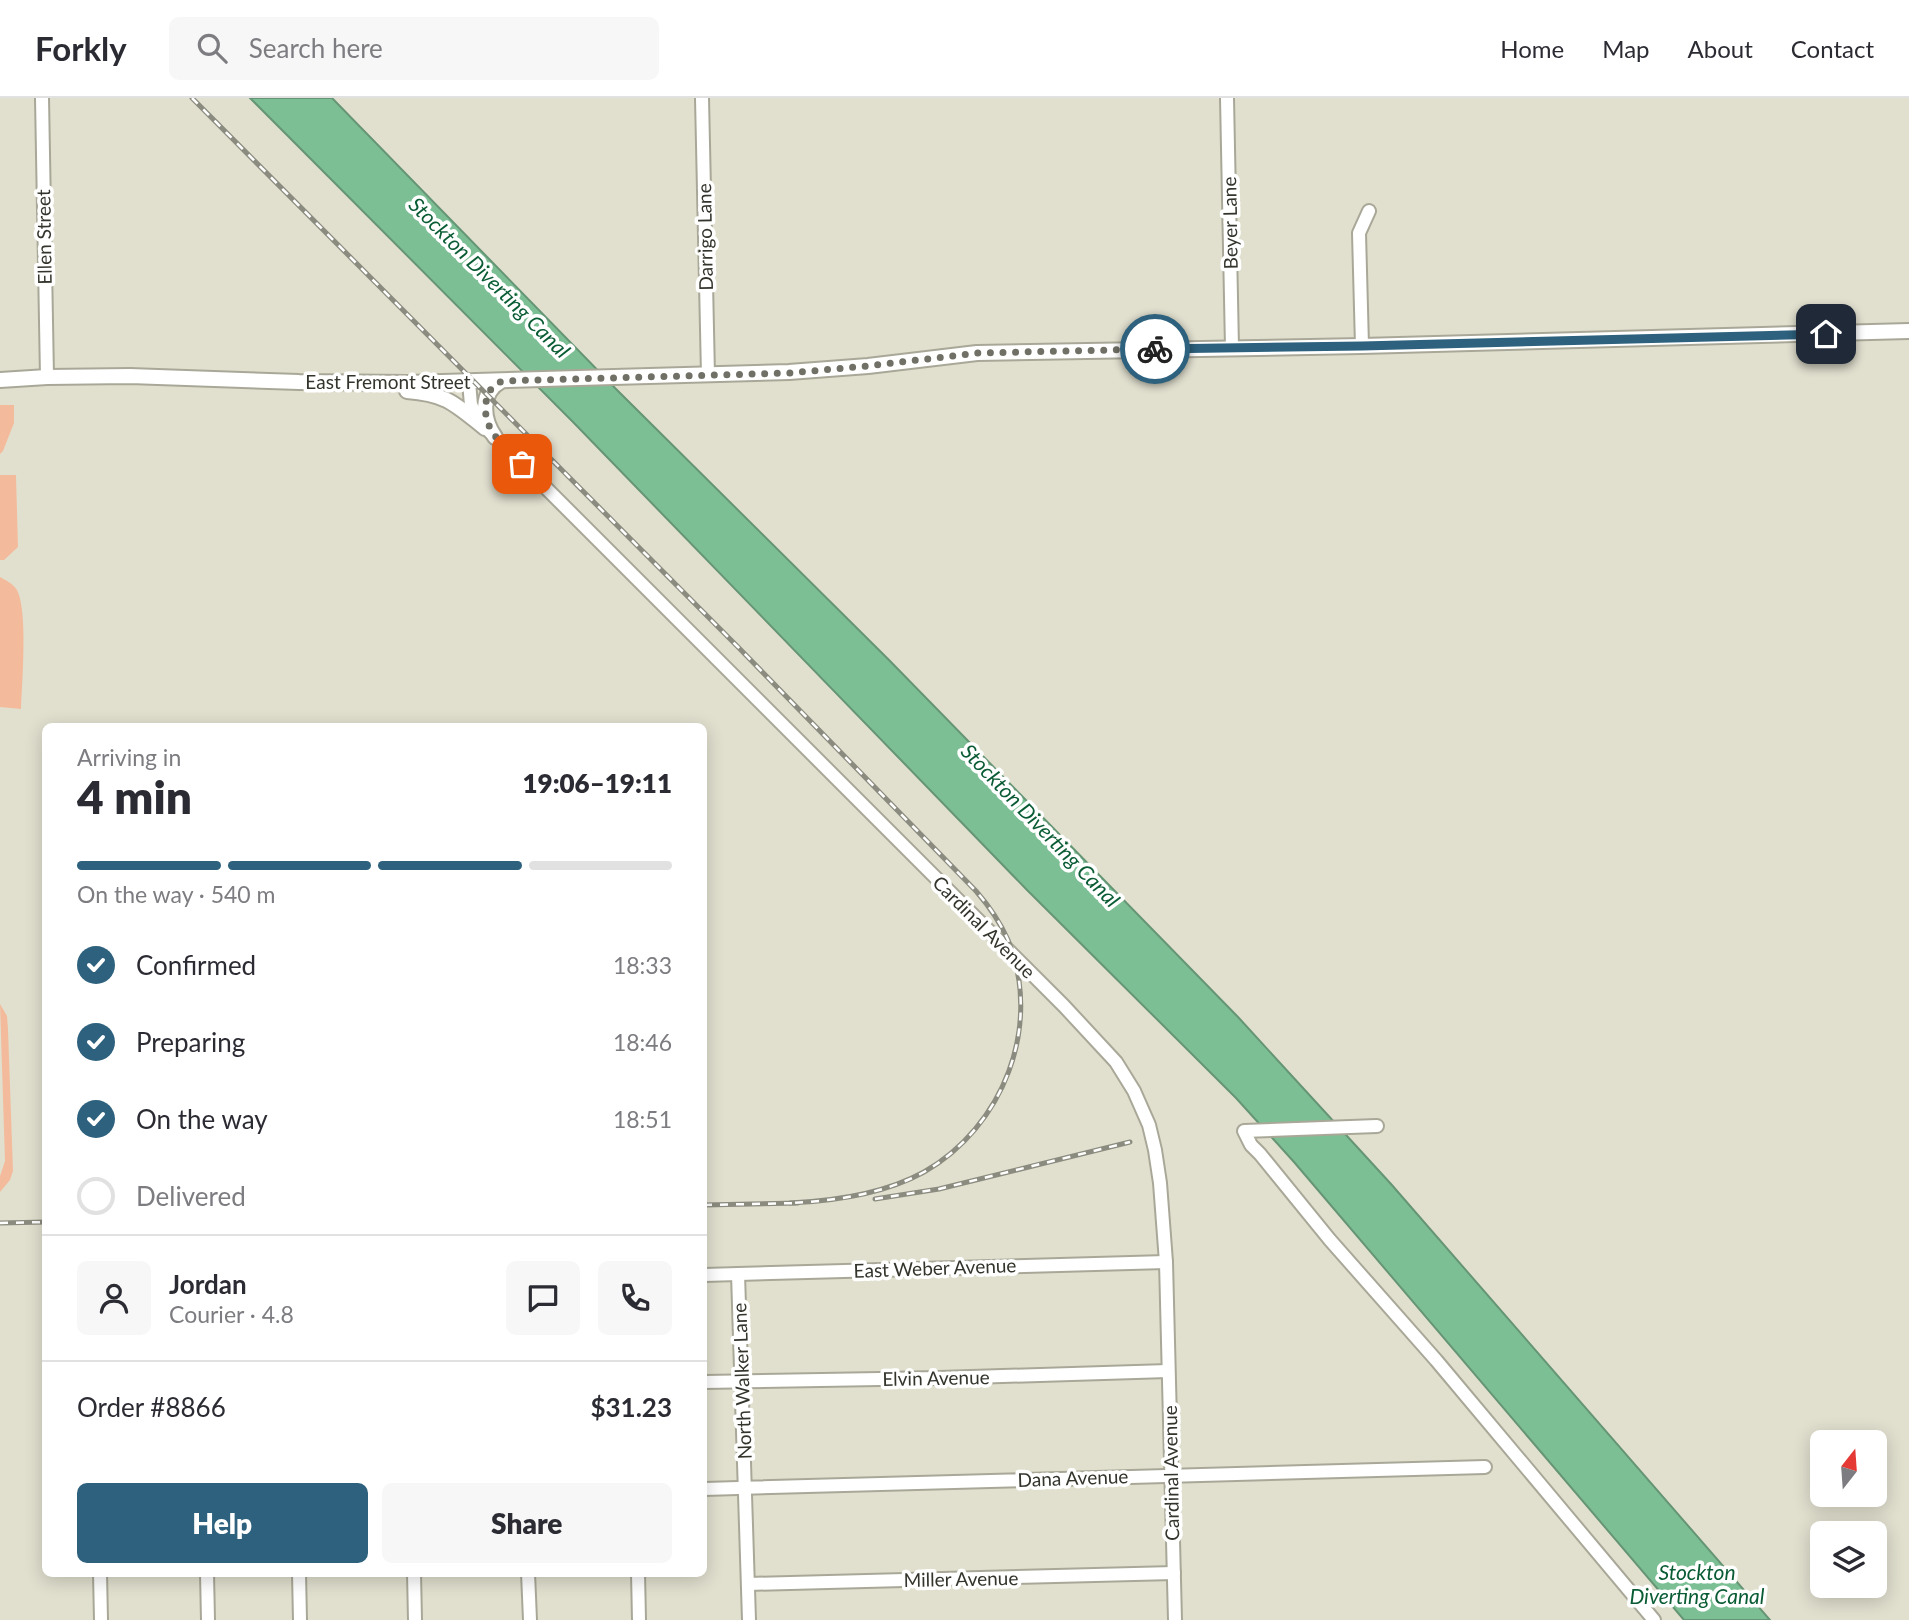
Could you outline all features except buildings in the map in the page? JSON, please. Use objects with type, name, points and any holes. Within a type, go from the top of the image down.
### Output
[{"type":"main road","name":"East Fremont Street","points":[[0,380],[47,377],[176,377],[329,383],[708,376],[829,370],[977,353],[1909,331]]},
{"type":"main road","points":[[490,432],[485,407],[488,393],[494,386],[506,381]]},
{"type":"main road","points":[[329,383],[439,395],[459,406],[490,432]]},
{"type":"street","name":"Ellen Street","points":[[42,98],[47,377]]},
{"type":"street","name":"Darrigo Lane","points":[[702,98],[708,376]]},
{"type":"street","name":"Beyer Lane","points":[[1227,98],[1232,348]]},
{"type":"street","points":[[1362,346],[1359,233],[1369,211]]},
{"type":"street","name":"Cardinal Avenue","points":[[469,382],[473,411],[490,432],[1065,1006],[1116,1062],[1134,1091],[1153,1137],[1160,1183],[1166,1262],[1175,1620]]},
{"type":"street","points":[[1377,1126],[1244,1131],[1251,1145],[1654,1620]]},
{"type":"street","name":"East Weber Avenue","points":[[707,1275],[1166,1262]]},
{"type":"street","name":"North Walker Lane","points":[[738,1274],[749,1620]]},
{"type":"street","name":"Elvin Avenue","points":[[707,1382],[1168,1371]]},
{"type":"street","name":"Dana Avenue","points":[[707,1489],[1485,1467]]},
{"type":"street","name":"Miller Avenue","points":[[748,1584],[1174,1573]]},
{"type":"street","points":[[100,1577],[101,1620]]},
{"type":"street","points":[[207,1577],[208,1620]]},
{"type":"street","points":[[299,1577],[300,1620]]},
{"type":"street","points":[[414,1577],[415,1620]]},
{"type":"street","points":[[528,1577],[530,1620]]},
{"type":"street","points":[[638,1577],[639,1620]]},
{"type":"shaded area","points":[[0,405],[14,405],[14,423],[0,454]]},
{"type":"shaded area","points":[[0,475],[16,475],[18,547],[4,560],[0,560]]},
{"type":"shaded area","points":[[0,577],[17,590],[20,600],[24,648],[21,709],[0,707]]},
{"type":"shaded area","points":[[0,1004],[7,1016],[13,1171],[10,1180],[0,1192],[0,1176],[5,1161]]},
{"type":"water","name":"Stockton Diverting Canal","points":[[250,98],[332,98],[616,389],[889,660],[1238,1017],[1391,1184],[1770,1620],[1684,1620],[1294,1162],[1236,1098],[1027,890],[573,422]]},
{"type":"railway","points":[[192,98],[737,646],[976,891],[1001,927],[1018,973],[1021,1006],[1018,1039],[1009,1071],[995,1101],[975,1129],[952,1153],[909,1180],[859,1195],[790,1203]]},
{"type":"railway","points":[[875,1199],[939,1189],[1130,1142]]},
{"type":"railway","points":[[707,1205],[798,1203]]},
{"type":"railway","points":[[0,1223],[42,1222]]},
{"type":"way so far","points":[[522,464],[495,437],[486,421],[487,394],[502,381],[789,373],[977,353],[1155,349]]},
{"type":"route","points":[[1155,349],[1826,334]]}]
